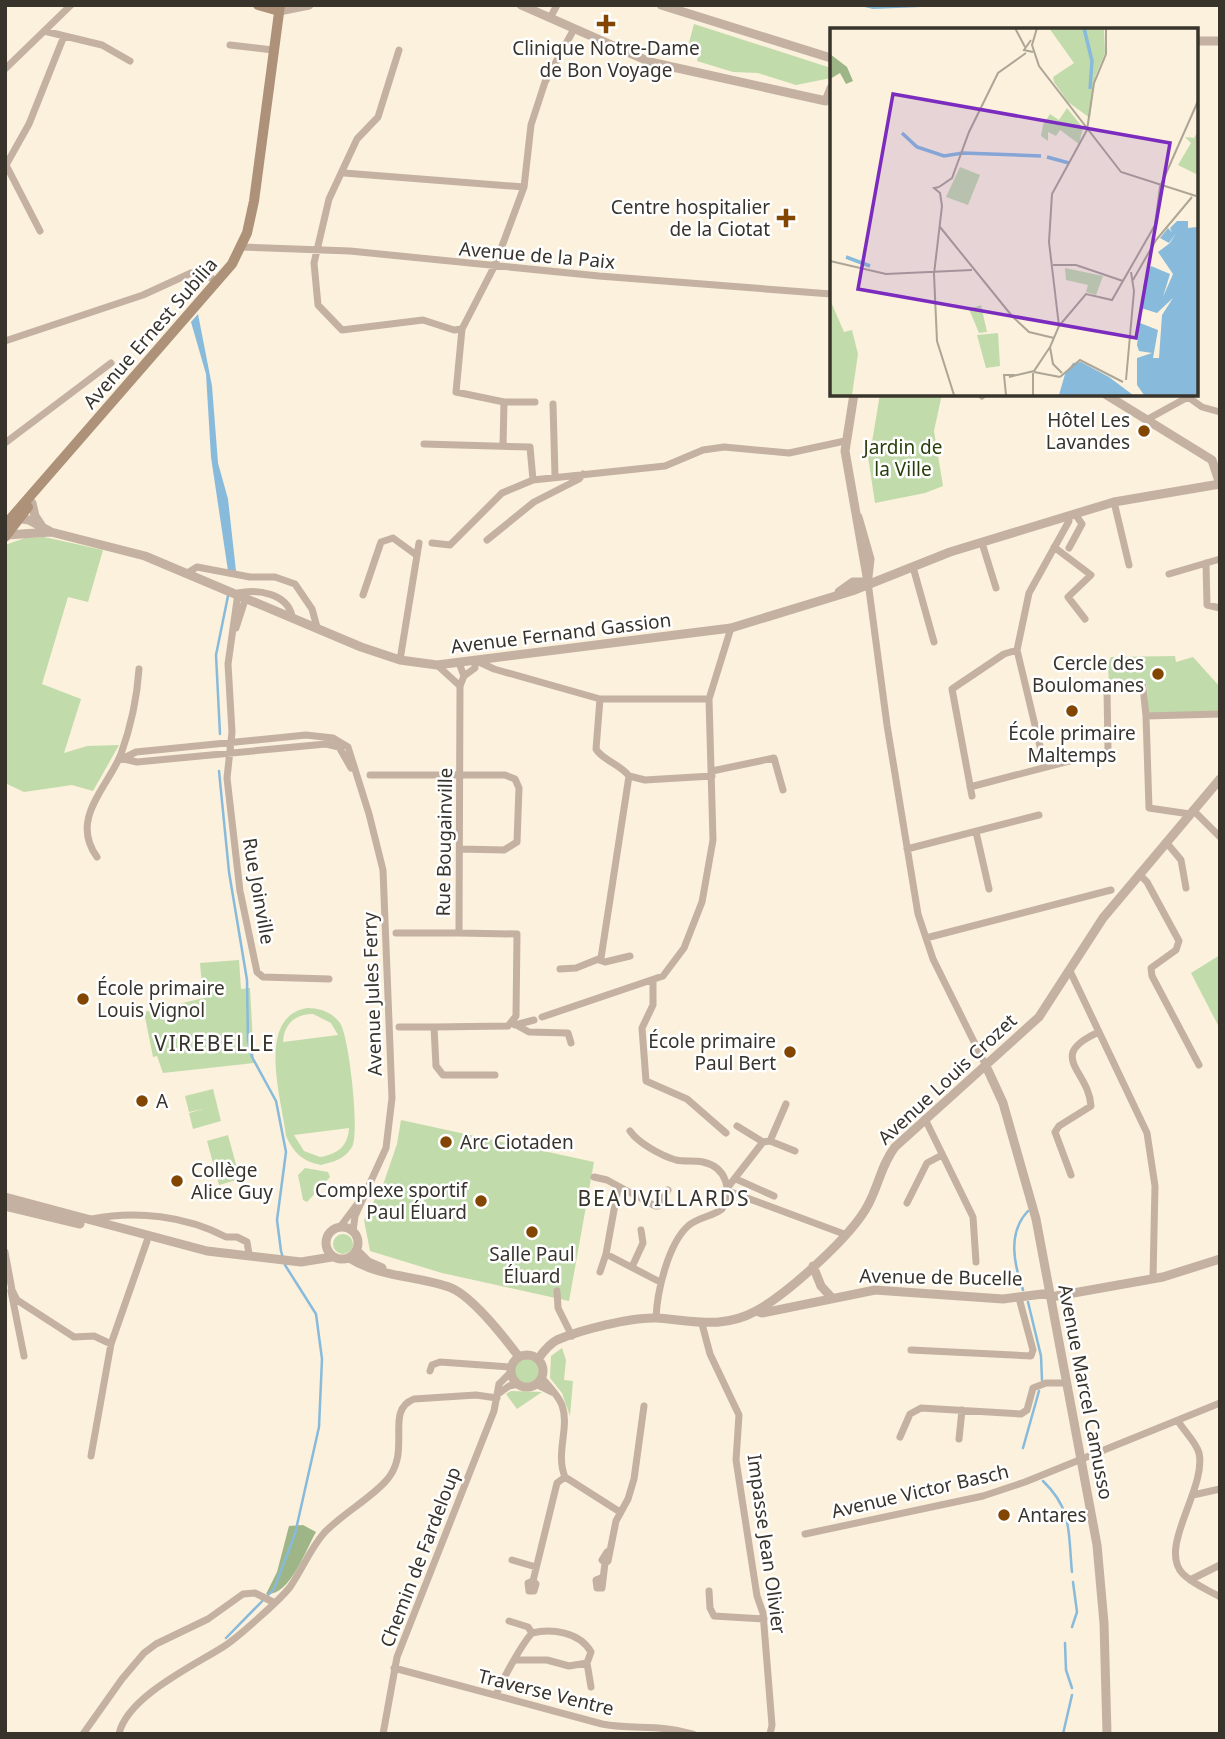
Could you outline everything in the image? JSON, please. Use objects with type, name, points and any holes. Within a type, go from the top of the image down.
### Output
[{"type":"main road","points":[[258,5],[279,8]]},
{"type":"main road","name":"Avenue Ernest Subilia","points":[[10,528],[232,264],[254,201],[279,8]]},
{"type":"street","points":[[5,69],[71,5]]},
{"type":"street","points":[[279,8],[309,5]]},
{"type":"street","points":[[521,5],[650,62],[829,101]]},
{"type":"street","points":[[550,18],[557,5]]},
{"type":"street","points":[[661,5],[830,58]]},
{"type":"street","points":[[535,402],[504,402],[456,392],[462,329],[495,265],[524,187],[535,114],[551,69],[574,29]]},
{"type":"street","points":[[44,31],[102,45],[130,61]]},
{"type":"street","points":[[40,232],[6,165],[30,124],[64,36]]},
{"type":"street","points":[[1197,41],[1220,41]]},
{"type":"street","points":[[230,45],[273,50]]},
{"type":"street","points":[[399,50],[378,117],[357,139],[344,173],[329,199],[314,263],[317,301],[338,328],[346,330],[423,320],[454,330],[462,329]]},
{"type":"street","points":[[344,173],[524,187]]},
{"type":"street","name":"Avenue de la Paix","points":[[240,247],[317,249],[598,276],[830,294]]},
{"type":"street","points":[[5,341],[143,295],[191,272],[202,272],[217,282]]},
{"type":"street","points":[[5,443],[111,363]]},
{"type":"street","points":[[854,396],[845,441],[918,915],[949,995],[986,1066]]},
{"type":"street","points":[[1108,396],[1212,460],[1218,466],[1220,484]]},
{"type":"street","points":[[1152,421],[1188,397],[1202,407],[1220,412]]},
{"type":"street","points":[[503,446],[504,402]]},
{"type":"street","points":[[553,404],[555,475]]},
{"type":"street","points":[[432,543],[450,545],[502,493],[533,480],[555,475],[665,466],[703,450],[724,447],[789,453],[845,441]]},
{"type":"street","points":[[424,444],[530,447],[533,480]]},
{"type":"street","points":[[486,540],[527,506],[562,486],[579,480],[583,474]]},
{"type":"street","name":"Avenue Fernand Gassion","points":[[10,528],[47,529],[145,556],[189,572],[361,647],[400,660],[436,664],[731,628],[982,542],[1114,502],[1220,484]]},
{"type":"street","points":[[33,499],[35,516],[47,529]]},
{"type":"street","points":[[1114,502],[1129,565]]},
{"type":"street","points":[[1045,767],[1017,650],[1028,593],[1072,515],[1082,524],[1069,548]]},
{"type":"street","name":"Avenue Fernand Gassion","points":[[10,528],[47,529]]},
{"type":"street","points":[[363,595],[380,542],[394,538],[415,554]]},
{"type":"street","points":[[400,660],[419,542]]},
{"type":"street","points":[[982,542],[996,588]]},
{"type":"street","points":[[1054,547],[1091,575],[1068,597],[1085,619]]},
{"type":"street","points":[[1169,573],[1220,559]]},
{"type":"street","points":[[1206,563],[1207,605],[1220,608]]},
{"type":"street","points":[[189,572],[197,567],[250,578],[285,579],[301,590],[317,627]]},
{"type":"street","points":[[913,567],[933,642]]},
{"type":"street","name":"Rue Joinville","points":[[242,595],[228,664],[231,741],[227,778],[237,874],[257,972],[263,977],[329,979]]},
{"type":"street","points":[[542,1017],[633,984],[653,980],[672,968],[692,932],[702,902],[713,840],[709,699],[731,628]]},
{"type":"street","points":[[972,796],[952,689],[1004,654],[1017,650]]},
{"type":"street","points":[[475,660],[494,669],[600,699],[709,699]]},
{"type":"street","name":"Rue Bougainville","points":[[458,684],[475,668],[475,660]]},
{"type":"street","points":[[460,663],[464,676]]},
{"type":"street","name":"Rue Bougainville","points":[[460,663],[458,933],[517,934],[515,1025]]},
{"type":"street","points":[[436,664],[458,684]]},
{"type":"street","points":[[97,858],[87,840],[95,795],[122,758],[132,720],[139,669]]},
{"type":"street","points":[[970,788],[1110,749],[1106,690],[1143,687],[1149,808],[1191,812],[1220,837]]},
{"type":"street","points":[[599,960],[629,776],[624,768],[599,755],[596,749],[600,699]]},
{"type":"street","points":[[1146,716],[1220,714]]},
{"type":"street","name":"Avenue Jules Ferry","points":[[122,758],[136,752],[306,735],[339,739],[348,747],[383,870],[392,1098],[386,1148],[353,1222],[354,1231]]},
{"type":"street","name":"Avenue Jules Ferry","points":[[122,758],[137,762],[334,745],[343,752],[360,788]]},
{"type":"street","points":[[629,776],[654,779],[712,774],[774,758],[783,790]]},
{"type":"street","points":[[370,775],[505,775],[516,779],[519,788],[519,834],[513,846],[505,850],[460,849]]},
{"type":"street","name":"Avenue Louis Crozet","points":[[538,1359],[553,1342],[630,1321],[656,1318],[702,1324],[736,1320],[756,1311],[813,1266],[869,1205],[886,1158],[925,1119],[1040,1017],[1103,918],[1220,779]]},
{"type":"street","points":[[907,849],[1039,815]]},
{"type":"street","points":[[976,832],[989,889]]},
{"type":"street","points":[[1166,842],[1181,860],[1186,888]]},
{"type":"street","points":[[1139,874],[1147,882],[1179,941],[1176,950],[1151,968],[1152,976],[1199,1065]]},
{"type":"street","points":[[926,938],[1111,890]]},
{"type":"street","points":[[396,933],[458,933]]},
{"type":"street","points":[[560,969],[630,956]]},
{"type":"street","points":[[1070,971],[1147,1133],[1155,1186],[1153,1279]]},
{"type":"street","points":[[653,980],[653,1005],[642,1028],[646,1081],[687,1099],[726,1133]]},
{"type":"street","points":[[399,1027],[515,1025],[534,1020]]},
{"type":"street","points":[[515,1025],[534,1033],[568,1033],[571,1043]]},
{"type":"street","points":[[435,1027],[436,1066],[443,1075],[495,1075]]},
{"type":"street","points":[[1070,1175],[1055,1132],[1059,1126],[1091,1106],[1073,1063],[1072,1051],[1079,1041],[1099,1032]]},
{"type":"street","name":"Avenue Marcel Camusso","points":[[986,1066],[1003,1103],[1031,1199],[1081,1460],[1102,1586],[1107,1734]]},
{"type":"street","points":[[656,1318],[660,1282],[683,1232],[694,1222],[722,1209],[728,1189],[767,1142],[786,1104]]},
{"type":"street","points":[[925,1119],[973,1217],[976,1262]]},
{"type":"street","points":[[737,1126],[767,1142],[795,1151]]},
{"type":"street","points":[[630,1131],[636,1138],[668,1157],[714,1166],[724,1175],[728,1189]]},
{"type":"street","points":[[907,1203],[927,1163],[942,1155]]},
{"type":"street","points":[[594,1177],[607,1180],[657,1207],[668,1190]]},
{"type":"street","points":[[736,1179],[774,1196]]},
{"type":"street","points":[[600,1272],[618,1188]]},
{"type":"street","points":[[728,1189],[844,1234]]},
{"type":"street","name":"Avenue Jules Ferry","points":[[340,1227],[364,1196]]},
{"type":"street","points":[[5,1197],[208,1251],[248,1254],[274,1260]]},
{"type":"street","points":[[5,1206],[213,1255],[301,1262],[332,1256],[349,1258],[372,1271],[448,1287],[460,1293],[519,1357]]},
{"type":"street","points":[[89,1221],[142,1213],[247,1242],[248,1254]]},
{"type":"street","points":[[316,1260],[326,1247],[329,1234],[340,1227],[354,1231],[358,1239],[357,1251],[349,1258]]},
{"type":"street","points":[[632,1267],[643,1243],[641,1230]]},
{"type":"street","points":[[91,1456],[111,1344],[147,1241]]},
{"type":"street","points":[[326,1247],[332,1256]]},
{"type":"street","points":[[357,1251],[368,1262],[403,1277]]},
{"type":"street","points":[[5,1252],[12,1290],[10,1296],[24,1356]]},
{"type":"street","points":[[606,1254],[660,1282]]},
{"type":"street","name":"Avenue de Bucelle","points":[[756,1311],[762,1313],[875,1290],[1019,1298],[1050,1295],[1153,1279],[1220,1259]]},
{"type":"street","points":[[813,1266],[821,1286],[831,1297]]},
{"type":"street","points":[[12,1290],[31,1310],[74,1338],[94,1336],[111,1344]]},
{"type":"street","points":[[557,1291],[558,1308],[572,1336]]},
{"type":"street","points":[[911,1350],[1031,1356],[1033,1350],[1019,1298]]},
{"type":"street","name":"Impasse Jean Olivier","points":[[702,1324],[710,1354],[739,1415],[736,1460],[739,1490],[764,1619],[770,1734]]},
{"type":"street","points":[[120,1734],[128,1714],[163,1684],[237,1637],[268,1599],[289,1587],[327,1530],[393,1474],[401,1445],[400,1412],[405,1403],[414,1399],[497,1396],[505,1388],[518,1384],[527,1387],[539,1381],[543,1367],[538,1359],[528,1354],[519,1357],[499,1384],[476,1395]]},
{"type":"street","points":[[429,1371],[432,1365],[440,1362],[511,1370]]},
{"type":"street","points":[[511,1370],[518,1384]]},
{"type":"street","points":[[539,1381],[559,1399],[564,1412],[560,1460],[565,1477],[620,1512]]},
{"type":"street","points":[[900,1437],[910,1414],[921,1408],[1021,1414],[1027,1410],[1033,1388],[1046,1383],[1067,1383]]},
{"type":"street","name":"Chemin de Fardeloup","points":[[383,1734],[394,1668],[497,1396],[499,1384]]},
{"type":"street","name":"Avenue Victor Basch","points":[[804,1534],[983,1496],[1081,1460],[1220,1403]]},
{"type":"street","points":[[601,1578],[605,1563],[603,1554],[607,1552],[634,1479],[644,1406]]},
{"type":"street","points":[[959,1439],[961,1410]]},
{"type":"street","points":[[1178,1421],[1199,1453],[1193,1495],[1174,1553],[1177,1567],[1190,1580],[1220,1597]]},
{"type":"street","points":[[533,1581],[557,1483],[565,1477]]},
{"type":"street","points":[[1193,1495],[1220,1489]]},
{"type":"street","points":[[512,1560],[537,1567]]},
{"type":"street","points":[[1190,1580],[1220,1565]]},
{"type":"street","points":[[709,1591],[710,1608],[714,1616],[764,1619]]},
{"type":"street","points":[[83,1734],[144,1653],[208,1619],[243,1594],[255,1593],[268,1599]]},
{"type":"street","points":[[509,1621],[528,1627],[532,1633]]},
{"type":"street","points":[[496,1695],[517,1660],[518,1649],[532,1633],[556,1630],[582,1642],[591,1652],[587,1662],[592,1687]]},
{"type":"street","points":[[517,1660],[547,1660],[569,1666],[587,1662]]},
{"type":"street","name":"Traverse Ventre","points":[[394,1668],[602,1724],[619,1727],[651,1725],[692,1734]]},
{"type":"street","points":[[599,1734],[602,1724]]},
{"type":"green space","points":[[694,24],[830,68],[830,78],[796,85],[758,73],[733,72],[697,61],[698,57],[686,54]]},
{"type":"green space","name":"Jardin de la Ville","points":[[880,396],[942,396],[934,431],[943,486],[925,493],[875,503],[866,443],[872,442]]},
{"type":"green space","points":[[44,537],[103,550],[88,602],[68,597],[42,684],[81,699],[64,753],[87,746],[119,745],[93,791],[72,785],[24,792],[5,783],[5,545],[25,538]]},
{"type":"green space","name":"Cercle des Boulomanes","points":[[1175,656],[1176,662],[1193,657],[1220,687],[1220,713],[1148,713],[1147,685],[1109,685],[1108,664],[1111,657]]},
{"type":"green space","points":[[1220,955],[1220,1029],[1191,973]]},
{"type":"green space","points":[[239,960],[241,989],[250,988],[254,1063],[163,1073],[157,1056],[153,1057],[144,1012],[208,997],[203,997],[200,963]]},
{"type":"green space","points":[[307,1008],[329,1013],[340,1023],[347,1046],[354,1105],[354,1138],[352,1147],[346,1154],[321,1165],[299,1155],[286,1136],[277,1082],[276,1043],[281,1027],[291,1015]],"holes":[[[313,1014],[331,1023],[338,1035],[283,1042],[288,1025],[292,1021]],[[349,1128],[347,1140],[341,1148],[320,1157],[304,1151],[294,1135]]]},
{"type":"green space","points":[[213,1089],[221,1121],[193,1129],[189,1113],[203,1109],[189,1112],[185,1096]]},
{"type":"green space","name":"Complexe sportif Paul Éluard","points":[[401,1120],[594,1162],[569,1301],[442,1273],[370,1251],[364,1220],[384,1182],[397,1144]]},
{"type":"green space","points":[[228,1135],[240,1179],[219,1185],[207,1141]]},
{"type":"green space","points":[[305,1168],[328,1172],[330,1177],[307,1202],[303,1200],[298,1175]]},
{"type":"green space","points":[[343,1234],[350,1237],[353,1244],[350,1251],[343,1254],[336,1251],[333,1244],[336,1237]]},
{"type":"green space","points":[[562,1348],[566,1360],[564,1380],[573,1381],[570,1416],[562,1393],[550,1378],[551,1356]]},
{"type":"green space","points":[[527,1359],[535,1363],[539,1371],[535,1379],[527,1383],[519,1379],[515,1371],[519,1363]]},
{"type":"green space","points":[[511,1391],[542,1392],[517,1409],[506,1394]]},
{"type":"green space","points":[[303,1525],[316,1532],[302,1560],[282,1588],[275,1593],[266,1594],[277,1572],[289,1526]]},
{"type":"water","points":[[856,5],[968,5],[873,9]]},
{"type":"water","points":[[198,314],[212,386],[218,463],[228,499],[236,571],[228,571],[211,457],[206,374],[191,322]]},
{"type":"waterway","points":[[220,734],[216,655],[228,596]]},
{"type":"waterway","points":[[219,771],[229,872],[247,980],[248,1040],[252,1057],[276,1101],[286,1152],[277,1220],[281,1251],[285,1265],[316,1314],[322,1359],[319,1427],[295,1534],[274,1589],[226,1638]]},
{"type":"waterway","points":[[1023,1290],[1014,1249],[1017,1229],[1028,1211]]},
{"type":"waterway","points":[[1028,1302],[1041,1356],[1042,1380]]},
{"type":"waterway","points":[[1023,1448],[1039,1391]]},
{"type":"waterway","points":[[1043,1481],[1060,1502],[1064,1512],[1069,1533],[1072,1572]]},
{"type":"waterway","points":[[1072,1627],[1077,1612],[1073,1582]]},
{"type":"waterway","points":[[1065,1643],[1066,1670],[1072,1688]]},
{"type":"waterway","points":[[1063,1734],[1072,1695]]},
{"type":"place","name":"Clinique Notre-Dame de Bon Voyage","points":[[606,24]]},
{"type":"place","name":"Centre hospitalier de la Ciotat","points":[[786,218]]},
{"type":"place","name":"Hôtel Les Lavandes","points":[[1144,431]]},
{"type":"place","name":"Cercle des Boulomanes","points":[[1158,674]]},
{"type":"place","name":"École primaire Maltemps","points":[[1072,711]]},
{"type":"place","name":"École primaire Louis Vignol","points":[[83,999]]},
{"type":"place","name":"École primaire Paul Bert","points":[[790,1052]]},
{"type":"place","name":"A","points":[[142,1101]]},
{"type":"place","name":"Arc Ciotaden","points":[[446,1142]]},
{"type":"place","name":"Collège Alice Guy","points":[[177,1181]]},
{"type":"place","name":"Complexe sportif Paul Éluard","points":[[481,1201]]},
{"type":"place","name":"Salle Paul Éluard","points":[[532,1232]]},
{"type":"place","name":"Antares","points":[[1004,1515]]},
{"type":"district","name":"VIREBELLE","points":[[215,1044]]},
{"type":"district","name":"BEAUVILLARDS","points":[[664,1199]]}]
